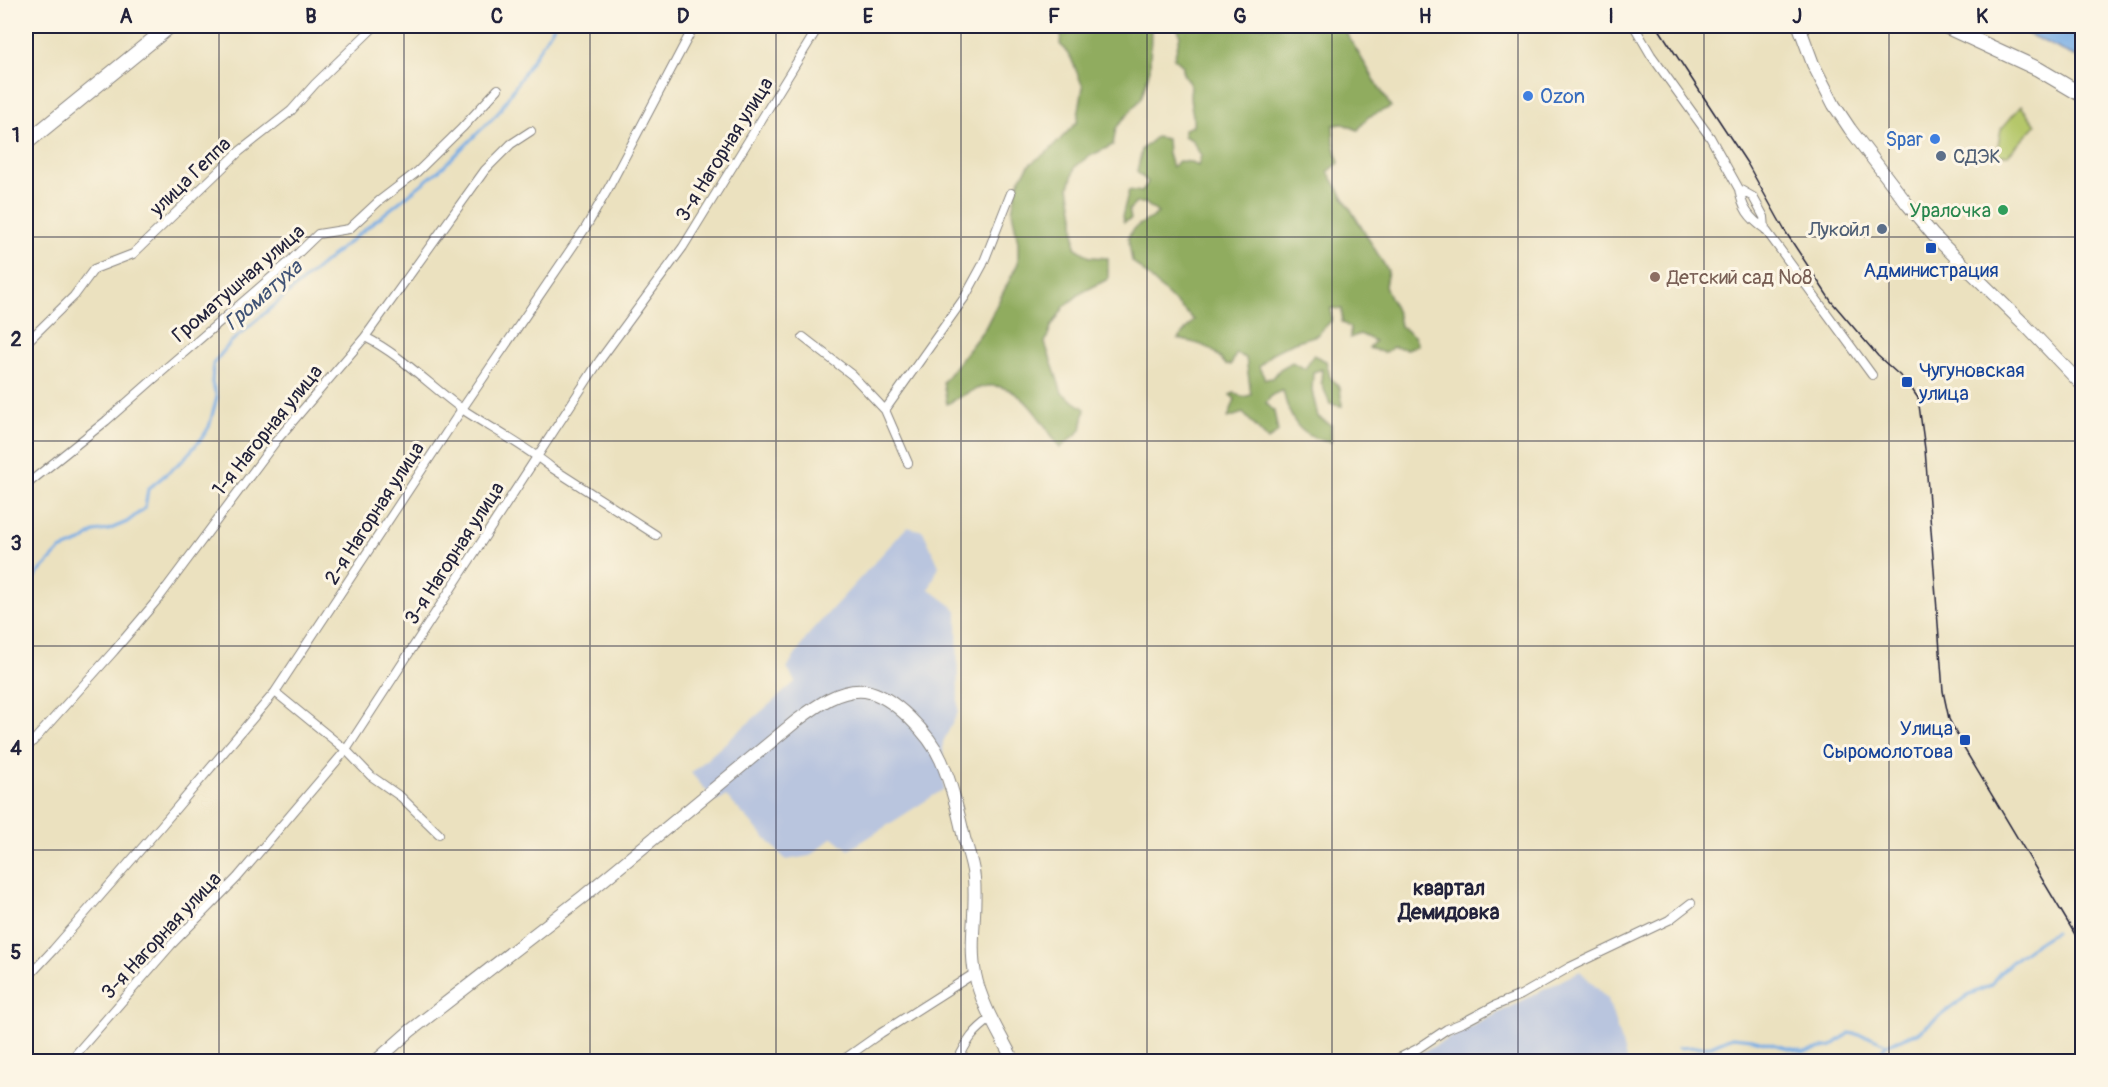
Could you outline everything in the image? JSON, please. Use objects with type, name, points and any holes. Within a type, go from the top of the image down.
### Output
[{"type":"main road","points":[[26,143],[170,26]]},
{"type":"main road","points":[[1799,26],[1834,105],[1908,205],[1933,235],[2023,323],[2082,385]]},
{"type":"main road","points":[[1945,26],[2038,69],[2082,95]]},
{"type":"main road","points":[[375,1062],[410,1031],[593,888],[795,722],[832,697],[848,692],[864,691],[881,696],[894,705],[921,730],[940,758],[954,796],[974,876],[975,973],[981,996],[1014,1062]]},
{"type":"street","name":"улица Геппа","points":[[26,343],[74,296],[94,269],[133,254],[240,151],[291,111],[315,84],[375,26]]},
{"type":"street","name":"2-я Нагорная улица","points":[[26,979],[162,825],[274,692],[586,227],[694,26]]},
{"type":"street","name":"3-я Нагорная улица","points":[[69,1062],[171,945],[237,878],[346,750],[600,360],[683,247],[819,26]]},
{"type":"street","points":[[1634,26],[1651,55],[1710,137],[1739,189],[1753,197],[1764,217],[1765,229],[1872,375]]},
{"type":"street","name":"Громатушная улица","points":[[26,485],[106,421],[288,263],[318,234],[349,230],[379,201],[417,172],[462,129],[498,89]]},
{"type":"street","name":"1-я Нагорная улица","points":[[26,749],[158,599],[276,441],[365,337],[485,170],[511,144],[531,131]]},
{"type":"street","points":[[885,410],[965,297],[983,264],[1011,193]]},
{"type":"street","points":[[365,337],[387,348],[462,409],[537,455],[552,468],[656,535]]},
{"type":"street","points":[[803,337],[852,375],[885,410],[908,463]]},
{"type":"street","points":[[274,692],[346,750],[371,776],[401,797],[439,834]]},
{"type":"street","points":[[1391,1062],[1448,1029],[1521,995],[1569,967],[1669,920],[1692,903]]},
{"type":"street","points":[[840,1062],[975,973]]},
{"type":"street","points":[[957,1062],[967,1040],[976,1029],[992,1018]]},
{"type":"shaded area","points":[[907,527],[923,531],[939,566],[929,589],[957,610],[958,712],[943,742],[944,789],[849,850],[833,837],[810,856],[786,860],[726,796],[716,802],[691,773],[795,682],[787,668],[809,634]]},
{"type":"shaded area","points":[[1580,971],[1608,999],[1627,1061],[1602,1061],[1601,1059],[1594,1062],[1405,1061]]},
{"type":"green space","points":[[1065,26],[1150,26],[1151,30],[1150,69],[1141,99],[1116,128],[1113,145],[1088,157],[1075,167],[1069,187],[1074,215],[1075,247],[1090,257],[1108,258],[1108,279],[1081,293],[1064,307],[1051,327],[1045,343],[1062,393],[1085,409],[1081,430],[1060,448],[1030,406],[1011,391],[999,387],[982,387],[947,404],[943,382],[985,328],[1018,263],[1018,242],[1012,211],[1018,182],[1030,164],[1050,150],[1077,122],[1083,87],[1071,58],[1060,44],[1062,29]]},
{"type":"green space","points":[[1177,26],[1342,26],[1391,107],[1368,117],[1358,130],[1343,124],[1333,125],[1339,163],[1328,172],[1388,271],[1385,286],[1398,315],[1400,326],[1414,336],[1418,345],[1407,349],[1393,347],[1385,353],[1369,348],[1375,341],[1360,334],[1350,338],[1350,328],[1342,322],[1342,309],[1331,308],[1331,321],[1317,335],[1294,342],[1272,353],[1259,367],[1265,379],[1273,378],[1280,369],[1292,362],[1305,369],[1313,355],[1326,361],[1330,377],[1340,388],[1342,406],[1330,404],[1321,382],[1322,369],[1313,372],[1312,391],[1318,417],[1331,425],[1331,442],[1311,436],[1297,425],[1292,418],[1283,390],[1272,395],[1266,403],[1274,411],[1278,432],[1268,440],[1243,413],[1228,418],[1235,399],[1230,395],[1234,393],[1243,397],[1251,395],[1246,358],[1236,354],[1231,365],[1226,365],[1205,346],[1178,339],[1194,320],[1132,261],[1128,237],[1139,225],[1158,213],[1145,203],[1136,203],[1129,210],[1131,219],[1124,222],[1122,217],[1129,190],[1142,192],[1148,182],[1137,172],[1142,149],[1156,137],[1167,139],[1172,167],[1179,161],[1191,162],[1198,166],[1201,156],[1192,140],[1184,136],[1184,129],[1193,126],[1191,87],[1183,73],[1183,66],[1174,58],[1180,36]]},
{"type":"green space","points":[[2021,106],[2036,125],[2008,155],[1996,155],[2001,129]]},
{"type":"water","points":[[2011,26],[2082,26],[2082,57],[2078,58]]},
{"type":"waterway","name":"Громатуха","points":[[26,586],[60,550],[81,542],[94,532],[108,530],[127,522],[145,508],[148,489],[182,461],[209,427],[217,397],[212,383],[213,364],[231,342],[339,250],[443,167],[498,113],[554,26]]},
{"type":"waterway","points":[[2079,916],[2082,913]]},
{"type":"waterway","points":[[1871,1062],[1887,1044],[1917,1033],[1968,995],[1991,985],[2010,963],[2055,932]]},
{"type":"waterway","points":[[1678,1048],[1711,1046],[1732,1037],[1752,1039],[1804,1052],[1832,1046],[1849,1033],[1871,1037],[1887,1044]]},
{"type":"tram line","points":[[1657,26],[1747,163],[1785,231],[1831,301],[1878,356],[1907,382],[1918,398],[1925,449],[1943,691],[1949,719],[1962,745],[2082,946]]},
{"type":"place","name":"Ozon","points":[[1528,96]]},
{"type":"place","name":"Spar","points":[[1935,139]]},
{"type":"place","name":"СДЭК","points":[[1941,156]]},
{"type":"place","name":"Уралочка","points":[[2003,210]]},
{"type":"place","name":"Лукойл","points":[[1882,229]]},
{"type":"place","name":"Администрация","points":[[1931,248]]},
{"type":"place","name":"Детский сад №8","points":[[1655,277]]},
{"type":"place","name":"Чугуновская улица","points":[[1907,382]]},
{"type":"place","name":"Улица Сыромолотова","points":[[1965,740]]},
{"type":"district","name":"квартал Демидовка","points":[[1449,900]]}]
